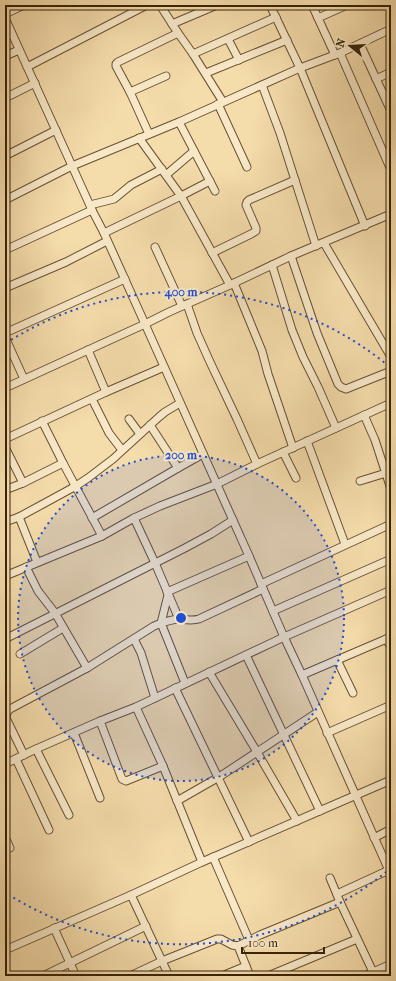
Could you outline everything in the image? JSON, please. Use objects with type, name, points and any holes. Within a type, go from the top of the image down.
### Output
[{"type":"street","points":[[5,14],[24,5]]},
{"type":"street","points":[[27,67],[147,5]]},
{"type":"street","points":[[160,5],[206,74],[221,103],[247,167]]},
{"type":"street","points":[[172,24],[217,5]]},
{"type":"street","points":[[270,5],[300,68],[365,226]]},
{"type":"street","points":[[312,5],[338,54],[391,170]]},
{"type":"street","points":[[318,18],[347,5]]},
{"type":"street","points":[[193,54],[276,17]]},
{"type":"street","points":[[5,18],[72,166],[108,241],[390,874],[338,894]]},
{"type":"street","points":[[5,200],[72,166],[179,122],[300,68],[338,54],[391,29]]},
{"type":"street","points":[[149,134],[116,64],[178,33]]},
{"type":"street","points":[[228,39],[238,60]]},
{"type":"street","points":[[206,74],[287,40]]},
{"type":"street","points":[[360,44],[391,111]]},
{"type":"street","points":[[5,56],[19,50]]},
{"type":"street","points":[[376,79],[391,72]]},
{"type":"street","points":[[130,92],[166,76]]},
{"type":"street","points":[[5,98],[35,83]]},
{"type":"street","points":[[262,85],[280,133],[316,246]]},
{"type":"street","points":[[179,122],[215,191]]},
{"type":"street","points":[[5,156],[56,130]]},
{"type":"street","points":[[139,138],[181,196],[212,253],[232,284],[262,351],[268,374],[293,448]]},
{"type":"street","points":[[5,250],[91,207],[114,199],[131,185],[164,172],[194,151]]},
{"type":"street","points":[[212,253],[256,231],[246,206],[249,200],[295,180]]},
{"type":"street","points":[[104,233],[210,181]]},
{"type":"street","points":[[5,388],[291,256],[391,214]]},
{"type":"street","points":[[5,288],[66,262],[108,241]]},
{"type":"street","points":[[324,243],[391,357]]},
{"type":"street","points":[[155,247],[184,305],[257,464]]},
{"type":"street","points":[[291,256],[317,334],[341,388],[346,389],[391,371]]},
{"type":"street","points":[[272,265],[292,330],[303,358],[318,387],[336,428]]},
{"type":"street","points":[[5,333],[124,279]]},
{"type":"street","points":[[5,336],[24,379]]},
{"type":"street","points":[[88,350],[106,392]]},
{"type":"street","points":[[5,439],[164,367]]},
{"type":"street","points":[[92,399],[109,433],[122,450]]},
{"type":"street","points":[[5,522],[19,517],[88,478],[165,412],[180,403]]},
{"type":"street","points":[[5,576],[102,536],[134,518],[160,506],[217,484],[257,464],[391,403]]},
{"type":"street","points":[[364,415],[375,440],[391,489]]},
{"type":"street","points":[[129,419],[140,434]]},
{"type":"street","points":[[42,421],[102,536]]},
{"type":"street","points":[[150,425],[178,468]]},
{"type":"street","points":[[307,441],[345,544]]},
{"type":"street","points":[[5,447],[23,483]]},
{"type":"street","points":[[283,452],[296,478]]},
{"type":"street","points":[[92,518],[203,454]]},
{"type":"street","points":[[5,490],[23,483],[63,463]]},
{"type":"street","points":[[360,481],[386,473]]},
{"type":"street","points":[[19,517],[37,562]]},
{"type":"street","points":[[134,518],[179,619]]},
{"type":"street","points":[[5,639],[211,534],[233,520]]},
{"type":"street","points":[[24,755],[6,718],[7,712],[10,709],[87,668],[154,626],[179,619],[190,621],[199,619],[345,544],[391,524]]},
{"type":"street","points":[[167,593],[249,556]]},
{"type":"street","points":[[273,611],[391,559]]},
{"type":"street","points":[[26,567],[38,591],[55,613],[87,668]]},
{"type":"street","points":[[5,764],[100,721],[136,707],[284,637],[391,590]]},
{"type":"street","points":[[167,593],[161,623],[185,683]]},
{"type":"street","points":[[20,654],[64,628]]},
{"type":"street","points":[[302,675],[389,638],[391,647]]},
{"type":"street","points":[[134,639],[141,653],[155,698]]},
{"type":"street","points":[[246,655],[320,811]]},
{"type":"street","points":[[337,660],[353,694]]},
{"type":"street","points":[[209,672],[297,821]]},
{"type":"street","points":[[175,688],[249,842]]},
{"type":"street","points":[[327,733],[391,705]]},
{"type":"street","points":[[136,707],[163,766],[202,862]]},
{"type":"street","points":[[177,801],[219,777],[318,712]]},
{"type":"street","points":[[100,721],[124,780],[126,781],[163,766]]},
{"type":"street","points":[[74,733],[100,798]]},
{"type":"street","points":[[36,749],[69,815]]},
{"type":"street","points":[[16,759],[48,830]]},
{"type":"street","points":[[5,950],[131,895],[213,857],[391,780]]},
{"type":"street","points":[[374,838],[391,829]]},
{"type":"street","points":[[5,837],[10,848]]},
{"type":"street","points":[[213,857],[249,940]]},
{"type":"street","points":[[330,878],[373,972]]},
{"type":"street","points":[[131,895],[169,976]]},
{"type":"street","points":[[130,976],[162,961],[217,939],[221,939],[232,945],[238,946],[340,902]]},
{"type":"street","points":[[43,976],[146,926]]},
{"type":"street","points":[[54,928],[76,976]]},
{"type":"street","points":[[268,976],[357,939]]},
{"type":"street","points":[[238,946],[250,976]]},
{"type":"street","points":[[364,976],[391,964]]},
{"type":"street","points":[[222,976],[246,966]]}]
